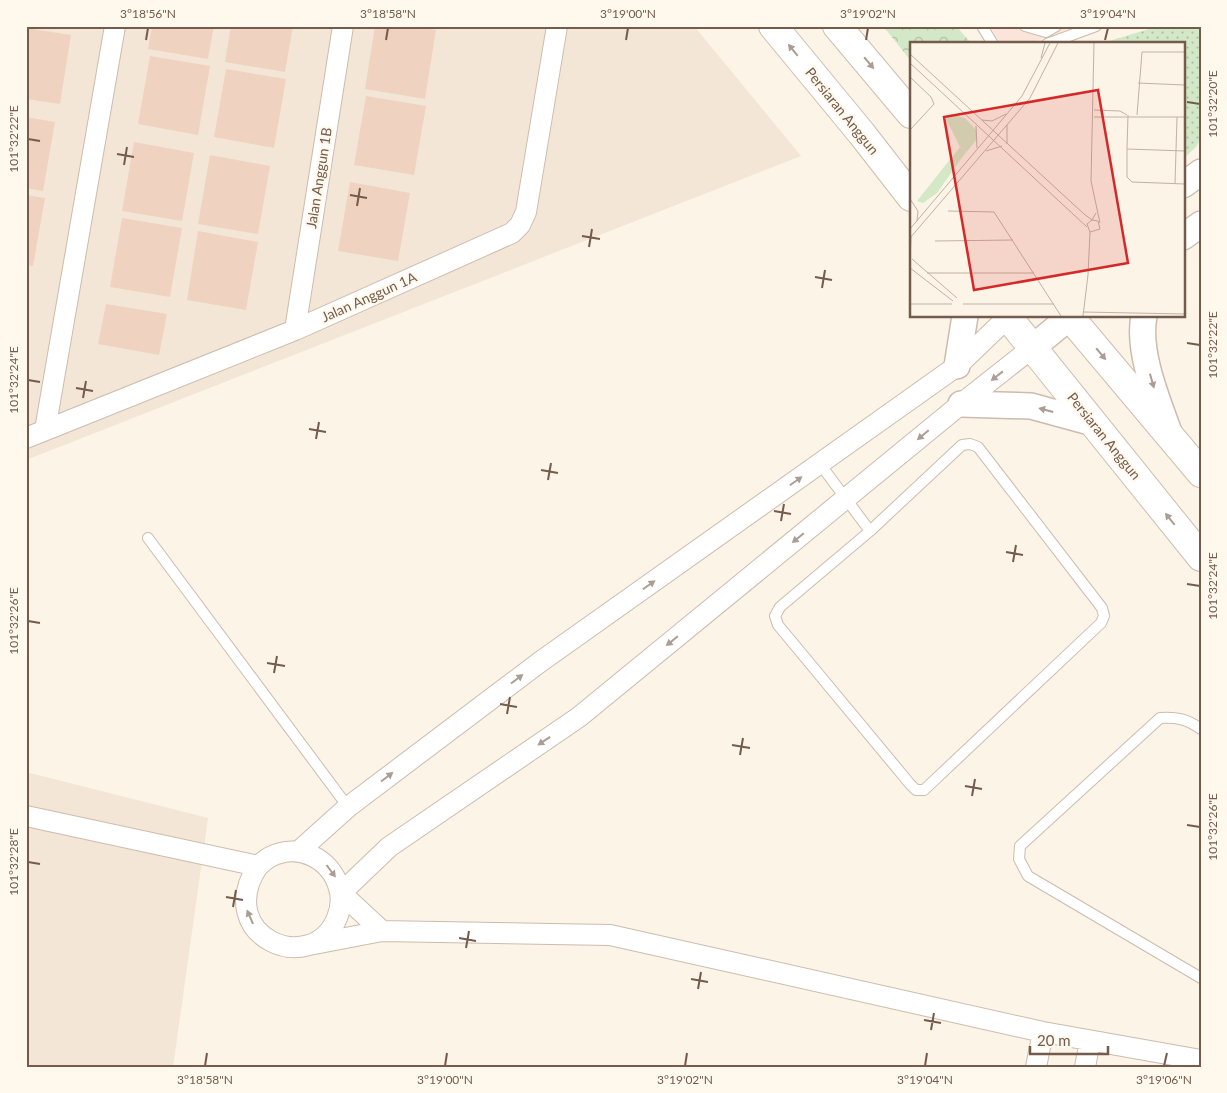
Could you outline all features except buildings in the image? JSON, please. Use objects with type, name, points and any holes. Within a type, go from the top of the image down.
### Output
[{"type":"main road","name":"Persiaran Anggun","points":[[773,26],[910,196]]},
{"type":"main road","points":[[837,26],[910,113]]},
{"type":"main road","name":"Persiaran Anggun","points":[[1009,318],[1201,556]]},
{"type":"main road","points":[[1072,318],[1201,473]]},
{"type":"street","points":[[45,430],[115,26]]},
{"type":"street","name":"Jalan Anggun 1B","points":[[295,330],[343,26]]},
{"type":"street","name":"Jalan Anggun 1A","points":[[26,438],[295,330],[512,233],[520,225],[526,212],[557,26]]},
{"type":"street","points":[[1184,184],[1201,172]]},
{"type":"street","points":[[1184,236],[1201,224]]},
{"type":"street","points":[[957,366],[965,318]]},
{"type":"street","points":[[299,851],[348,807],[540,662],[957,366],[1007,318]]},
{"type":"street","points":[[341,893],[389,847],[579,717],[1068,318]]},
{"type":"street","points":[[1144,318],[1142,328],[1146,361],[1171,438]]},
{"type":"street","points":[[961,404],[1031,406],[1093,423]]},
{"type":"street","points":[[26,816],[258,866]]},
{"type":"street","points":[[309,945],[323,937],[334,925],[340,910],[341,893],[336,878],[327,865],[314,856],[299,851],[284,852],[270,857],[258,866],[250,879],[246,893],[246,910],[252,925],[263,937],[277,945],[293,948],[309,945],[382,931],[610,935],[1043,1032],[1201,1060]]},
{"type":"street","points":[[341,893],[382,931]]},
{"type":"street","points":[[1036,1067],[1043,1032]]},
{"type":"street","points":[[1085,1067],[1090,1041]]},
{"type":"lane","points":[[982,26],[992,42]]},
{"type":"lane","points":[[1025,26],[1046,32],[1056,26]]},
{"type":"lane","points":[[1052,42],[1096,26]]},
{"type":"lane","points":[[962,445],[978,446],[1102,608],[1104,616],[1101,623],[924,790],[916,790],[910,784],[778,625],[775,616],[780,607],[870,531],[962,445]]},
{"type":"lane","points":[[820,464],[870,531]]},
{"type":"lane","points":[[148,538],[348,807]]},
{"type":"lane","points":[[1201,729],[1188,720],[1173,717],[1160,718],[1020,846],[1019,859],[1028,876],[1201,978]]},
{"type":"shaded area","points":[[26,26],[694,26],[801,156],[26,460]]},
{"type":"shaded area","points":[[990,26],[1077,26],[1033,42],[1000,42]]},
{"type":"shaded area","points":[[26,772],[208,818],[173,1067],[26,1067]]},
{"type":"green space","points":[[883,26],[956,26],[970,42],[910,42],[910,60]]},
{"type":"green space","points":[[1159,26],[1201,26],[1201,138],[1196,147],[1184,158],[1184,42],[1106,42]]}]
